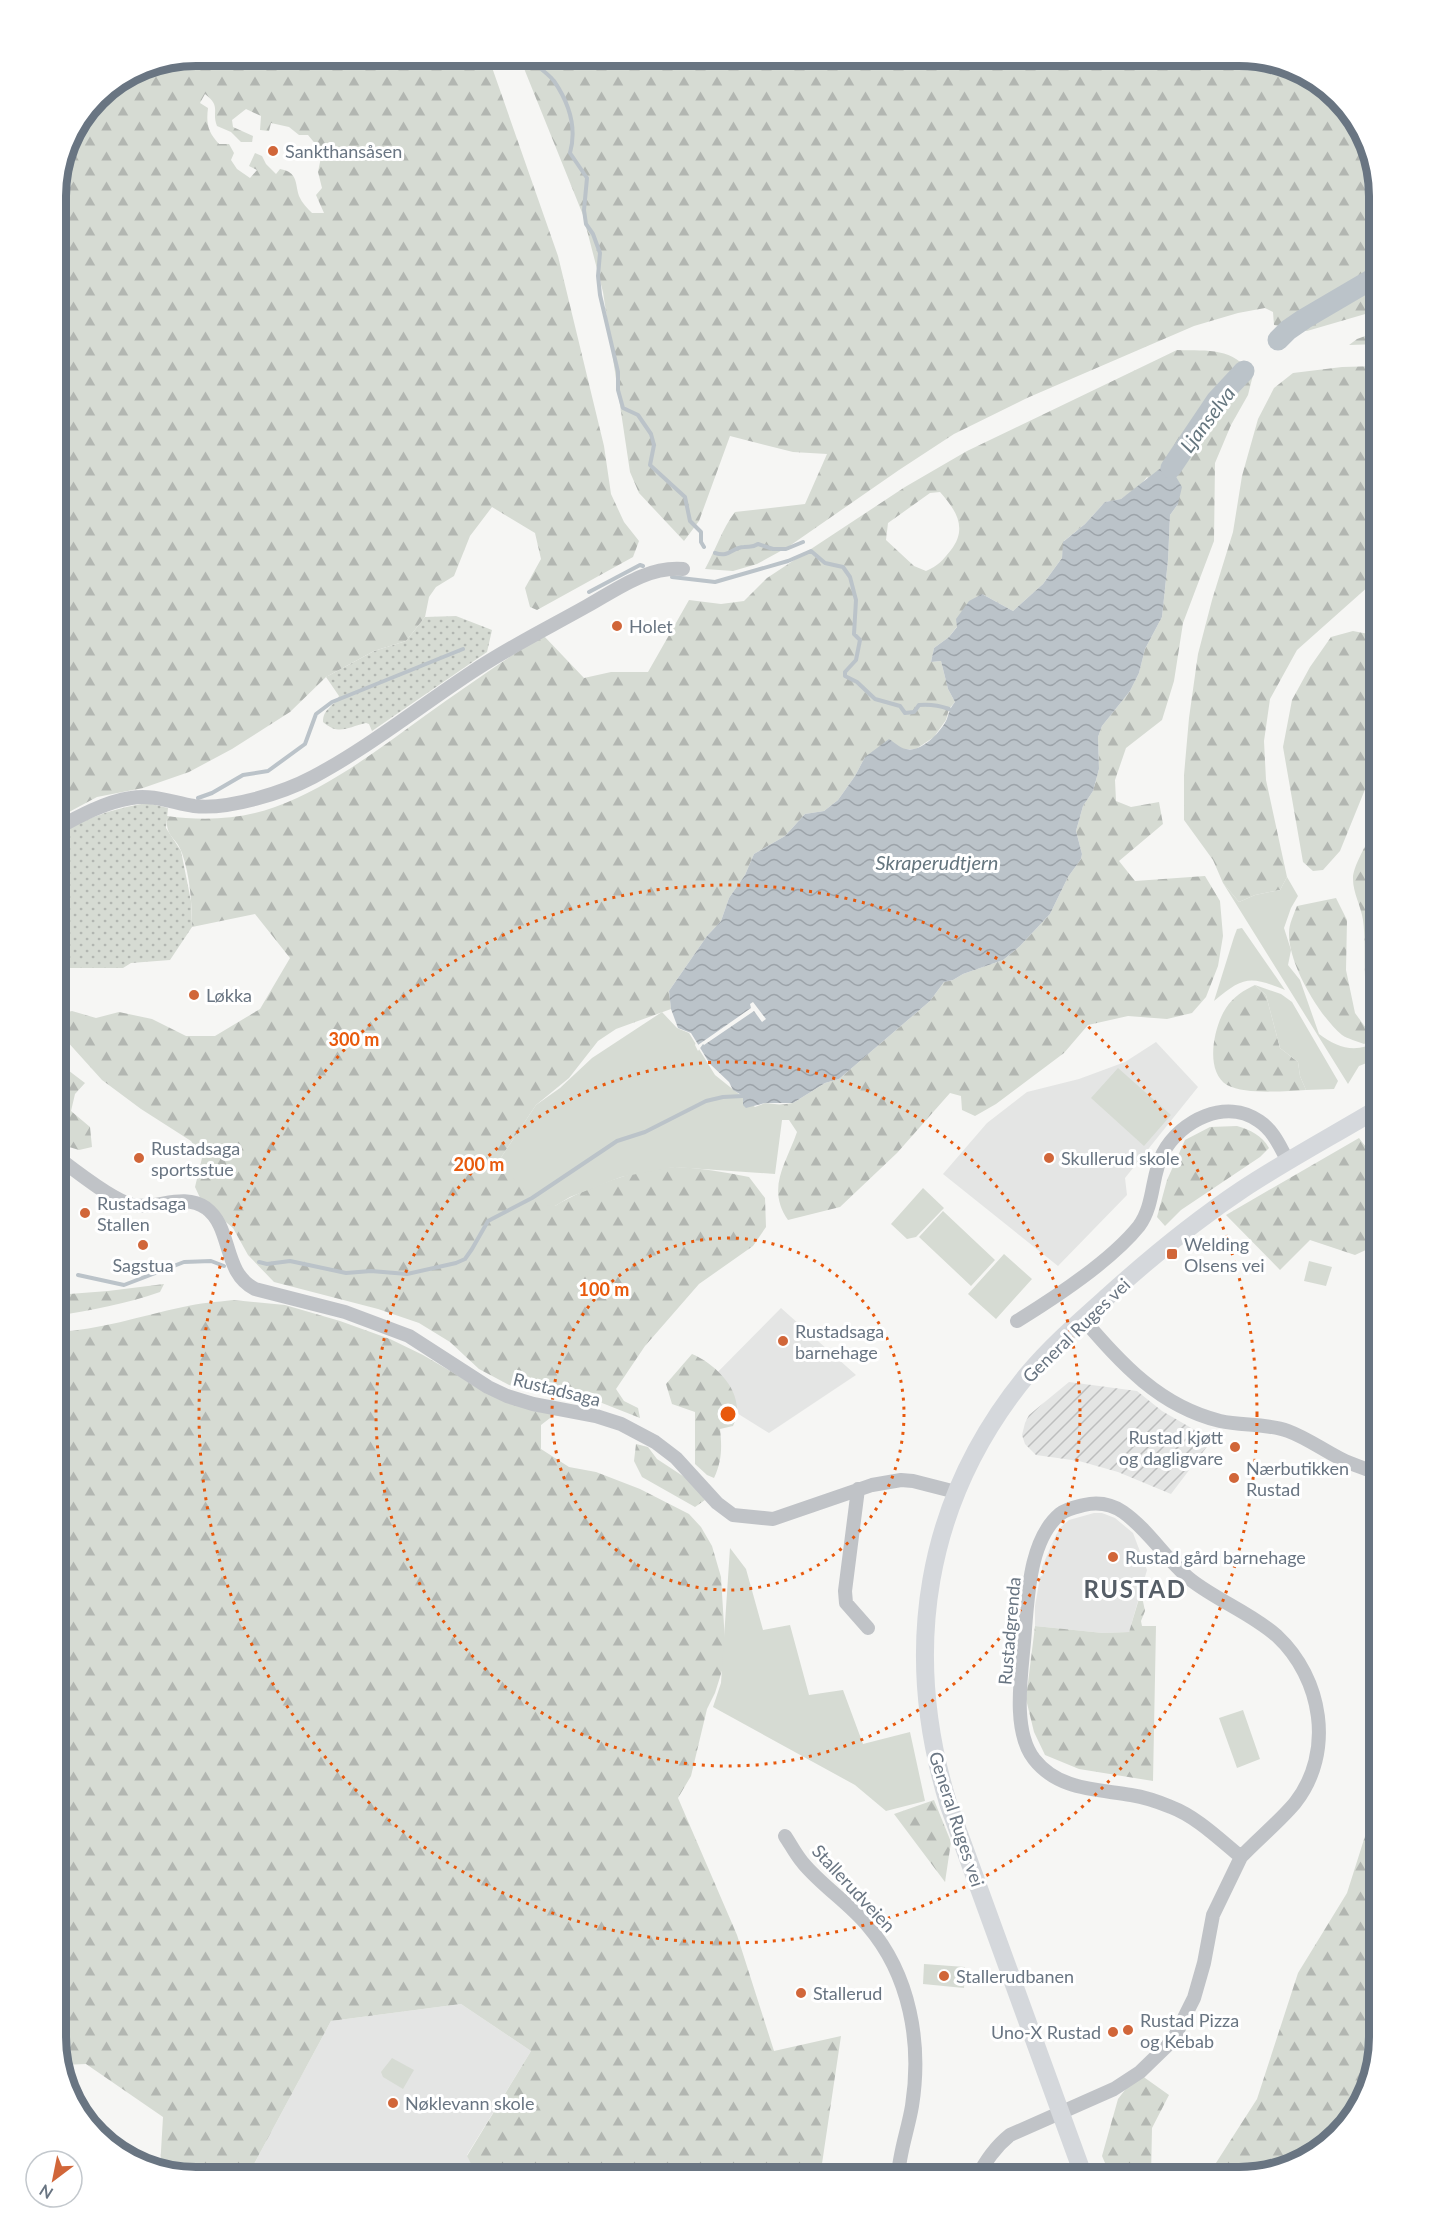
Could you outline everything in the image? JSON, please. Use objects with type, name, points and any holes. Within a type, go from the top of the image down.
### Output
[{"type":"main road","name":"General Ruges vei","points":[[1080,2167],[949,1806],[938,1769],[928,1719],[924,1666],[925,1615],[934,1563],[946,1519],[973,1455],[1006,1402],[1029,1373],[1083,1319],[1136,1271],[1192,1226],[1288,1161],[1369,1114]]},
{"type":"street","points":[[66,824],[108,804],[133,798],[151,798],[193,806],[222,806],[254,799],[310,779],[363,747],[473,670],[529,636],[649,573],[683,569]]},
{"type":"street","name":"General Ruges vei","points":[[1017,1321],[1085,1274],[1132,1234],[1147,1211],[1164,1151],[1188,1124],[1227,1110],[1250,1115],[1277,1139],[1288,1161]]},
{"type":"street","name":"Rustadsaga","points":[[66,1163],[111,1195],[131,1205],[189,1202],[204,1207],[217,1221],[237,1274],[248,1285],[345,1312],[409,1336],[488,1387],[507,1396],[533,1404],[596,1416],[643,1435],[676,1458],[717,1503],[733,1515],[774,1519],[858,1489],[901,1480],[913,1480],[956,1492]]},
{"type":"street","points":[[1083,1319],[1107,1347],[1162,1397],[1199,1414],[1221,1421],[1263,1425],[1287,1431],[1313,1442],[1348,1462],[1369,1470]]},
{"type":"street","points":[[858,1489],[845,1591],[846,1603],[868,1628]]},
{"type":"street","name":"Rustadgrenda","points":[[1061,2113],[1103,2095],[1133,2078],[1158,2057],[1173,2040],[1194,1998],[1216,1907],[1241,1857],[1294,1803],[1310,1776],[1319,1738],[1318,1709],[1308,1676],[1290,1650],[1276,1635],[1193,1582],[1125,1513],[1102,1504],[1085,1505],[1064,1511],[1055,1520],[1043,1539],[1034,1561],[1029,1585],[1020,1709],[1024,1740],[1033,1757],[1052,1776],[1063,1782],[1094,1790],[1134,1795],[1183,1813],[1241,1857]]},
{"type":"street","name":"Stallerudveien","points":[[785,1836],[802,1862],[852,1909],[879,1939],[902,1982],[913,2026],[915,2072],[912,2106],[900,2167]]},
{"type":"street","points":[[983,2167],[1001,2142],[1028,2126],[1061,2113]]},
{"type":"shaded area","name":"Skullerud skole","points":[[1156,1042],[1198,1087],[1125,1178],[1127,1195],[1058,1266],[943,1174],[987,1123],[1027,1092],[1079,1079],[1125,1062]]},
{"type":"shaded area","name":"Rustadsaga barnehage","points":[[781,1308],[856,1375],[769,1433],[700,1390]]},
{"type":"shaded area","points":[[1069,1382],[1137,1391],[1162,1411],[1212,1440],[1171,1494],[1118,1472],[1079,1461],[1036,1455],[1025,1444],[1022,1435],[1025,1423],[1029,1415]]},
{"type":"shaded area","points":[[1102,1513],[1115,1518],[1133,1533],[1147,1570],[1129,1632],[1103,1633],[1035,1626],[1035,1606],[1040,1577],[1043,1575],[1042,1567],[1056,1535],[1069,1520]]},
{"type":"shaded area","name":"Nøklevann skole","points":[[461,2004],[531,2051],[467,2155],[473,2167],[252,2167],[331,2021]]},
{"type":"green space","points":[[188,66],[492,66],[558,256],[604,446],[611,494],[624,522],[639,541],[633,557],[537,610],[530,607],[525,588],[541,559],[535,533],[492,507],[470,536],[454,576],[436,587],[429,597],[425,617],[406,641],[374,651],[326,677],[290,712],[232,749],[189,772],[143,788],[97,797],[66,814],[66,188],[73,154],[83,131],[104,104],[131,83],[154,73]],"holes":[[[205,94],[213,102],[217,126],[231,132],[241,142],[252,142],[253,136],[233,127],[232,120],[246,109],[261,116],[260,130],[269,131],[271,123],[289,127],[299,135],[308,135],[322,152],[318,172],[322,188],[316,195],[324,213],[312,213],[300,199],[293,175],[280,169],[276,174],[262,156],[255,153],[249,166],[257,170],[250,178],[237,169],[231,160],[234,153],[229,144],[219,144],[212,136],[207,119],[208,108],[200,103]]]},
{"type":"green space","points":[[523,66],[1247,66],[1281,73],[1311,88],[1337,110],[1356,139],[1368,179],[1369,313],[1307,331],[1274,325],[1273,312],[1265,308],[1194,326],[1027,398],[954,434],[788,547],[757,564],[733,571],[705,569],[735,512],[805,504],[827,454],[793,452],[730,436],[699,521],[684,541],[639,493],[630,472],[603,292],[583,215]]},
{"type":"green space","points":[[1369,335],[1369,344],[1349,345]]},
{"type":"green space","points":[[1177,350],[1219,352],[1237,359],[1253,375],[1248,395],[1231,425],[1215,463],[1214,541],[1183,623],[1174,681],[1162,720],[1126,748],[1115,780],[1116,801],[1131,807],[1159,802],[1163,824],[1119,861],[1135,881],[1205,876],[1220,901],[1223,936],[1218,966],[1206,997],[1192,1013],[1167,1019],[1128,1016],[1088,1025],[1064,1053],[996,1104],[975,1116],[962,1110],[961,1096],[950,1093],[897,1153],[840,1207],[788,1220],[782,1208],[778,1187],[797,1132],[789,1120],[779,1120],[746,1110],[793,1103],[825,1083],[839,1079],[930,1001],[944,982],[1003,960],[1020,946],[1050,914],[1068,877],[1081,859],[1082,854],[1076,831],[1083,806],[1093,791],[1099,769],[1098,737],[1102,726],[1130,691],[1139,673],[1145,649],[1162,617],[1170,515],[1178,504],[1147,477],[1140,486],[1121,499],[1105,502],[1085,524],[1064,541],[1062,558],[1043,584],[1013,611],[982,594],[949,637],[934,648],[931,662],[941,661],[948,689],[955,702],[934,737],[916,749],[865,757],[838,800],[824,811],[805,814],[785,836],[754,854],[745,875],[729,898],[721,921],[707,936],[669,991],[671,1009],[616,1029],[598,1041],[569,1078],[536,1105],[498,1162],[555,1206],[581,1192],[613,1180],[646,1171],[675,1167],[712,1170],[749,1177],[765,1198],[766,1227],[753,1246],[699,1284],[645,1346],[616,1389],[624,1401],[638,1408],[640,1418],[602,1403],[566,1400],[513,1387],[479,1369],[450,1342],[419,1323],[378,1309],[274,1282],[248,1255],[233,1228],[202,1202],[195,1187],[202,1158],[191,1141],[141,1109],[102,1080],[66,1040],[66,1012],[72,1011],[96,1018],[119,1012],[152,1019],[186,1036],[215,1036],[260,1009],[290,958],[255,914],[192,927],[187,871],[180,847],[169,833],[167,816],[194,819],[235,817],[262,811],[295,799],[354,766],[543,635],[584,678],[611,672],[648,672],[689,600],[721,604],[744,601],[767,578],[905,487],[967,451]],"holes":[[[940,492],[955,512],[959,527],[956,542],[937,565],[926,571],[914,566],[886,540],[888,523],[930,493]]]},
{"type":"green space","points":[[1369,366],[1369,586],[1297,650],[1270,699],[1264,741],[1266,780],[1287,877],[1280,890],[1255,895],[1239,902],[1223,883],[1213,860],[1184,820],[1184,775],[1198,654],[1233,532],[1242,476],[1258,419],[1274,388],[1293,373]]},
{"type":"green space","points":[[456,616],[492,630],[487,652],[372,731],[366,723],[339,730],[323,722],[323,717],[339,696],[326,677],[374,651],[406,641],[425,617]]},
{"type":"green space","points":[[1353,631],[1369,634],[1369,780],[1340,851],[1323,870],[1313,871],[1303,862],[1283,747],[1292,700],[1310,667],[1331,637]]},
{"type":"green space","points":[[147,803],[168,808],[166,828],[181,851],[191,901],[192,927],[170,960],[131,963],[123,968],[66,968],[66,830],[122,808]]},
{"type":"green space","points":[[1369,840],[1369,1005],[1365,975],[1363,920],[1353,879],[1359,858]]},
{"type":"green space","points":[[1287,877],[1298,896],[1284,928],[1291,950],[1288,965],[1300,980],[1319,1034],[1347,1048],[1369,1045],[1369,1062],[1359,1066],[1348,1084],[1223,883],[1239,902],[1255,895],[1280,890]]},
{"type":"green space","points":[[1336,898],[1347,920],[1346,970],[1355,1013],[1369,1032],[1369,1042],[1364,1044],[1342,1035],[1324,1015],[1306,988],[1290,945],[1290,926],[1297,906]]},
{"type":"green space","points":[[1242,928],[1285,990],[1263,982],[1248,981],[1233,987],[1214,1001],[1237,929]]},
{"type":"green space","points":[[1255,985],[1266,995],[1280,1048],[1298,1062],[1300,1076],[1306,1090],[1266,1092],[1244,1090],[1227,1085],[1215,1070],[1213,1048],[1222,1016],[1235,997]]},
{"type":"green space","points":[[1255,985],[1281,994],[1292,1002],[1338,1081],[1334,1089],[1306,1090],[1300,1076],[1298,1062],[1280,1048],[1266,995]]},
{"type":"green space","points":[[662,1012],[677,1028],[689,1033],[715,1075],[755,1107],[765,1103],[784,1105],[775,1174],[673,1167],[621,1177],[570,1197],[555,1206],[543,1205],[527,1193],[498,1162],[536,1105],[560,1088],[592,1058]]},
{"type":"green space","points":[[1118,1068],[1171,1115],[1144,1146],[1091,1098]]},
{"type":"green space","points":[[66,1069],[85,1083],[75,1094],[71,1111],[90,1127],[92,1147],[79,1150],[66,1146]]},
{"type":"green space","points":[[1237,1126],[1255,1134],[1269,1148],[1260,1157],[1181,1210],[1165,1226],[1157,1217],[1167,1180],[1185,1140],[1210,1127]]},
{"type":"green space","points":[[1359,1138],[1369,1151],[1369,1248],[1355,1255],[1310,1240],[1280,1270],[1226,1215]]},
{"type":"green space","points":[[923,1188],[944,1208],[916,1237],[907,1239],[891,1224]]},
{"type":"green space","points":[[943,1211],[995,1260],[971,1286],[919,1237]]},
{"type":"green space","points":[[1004,1254],[1032,1279],[996,1319],[968,1294]]},
{"type":"green space","points":[[1309,1261],[1332,1267],[1326,1286],[1304,1281]]},
{"type":"green space","points":[[164,1284],[160,1292],[147,1296],[66,1314],[66,1294]]},
{"type":"green space","points":[[233,1300],[285,1305],[340,1321],[390,1339],[423,1355],[481,1389],[580,1418],[554,1415],[541,1425],[541,1449],[569,1467],[596,1472],[640,1489],[689,1514],[701,1527],[712,1546],[721,1577],[726,1658],[715,1693],[707,1709],[691,1776],[678,1798],[737,1935],[774,2051],[841,2036],[821,2167],[473,2167],[467,2156],[531,2051],[461,2004],[331,2021],[252,2167],[188,2167],[160,2162],[163,2117],[86,2064],[70,2065],[66,2045],[66,1331],[88,1329],[202,1304]]},
{"type":"green space","points":[[692,1354],[720,1374],[728,1383],[737,1404],[737,1415],[733,1426],[720,1429],[721,1454],[714,1478],[695,1464],[695,1412],[672,1404],[666,1384]]},
{"type":"green space","points":[[636,1444],[648,1447],[657,1459],[689,1480],[705,1500],[695,1507],[642,1477],[634,1461]]},
{"type":"green space","points":[[730,1548],[746,1569],[763,1630],[790,1625],[809,1695],[843,1690],[863,1744],[910,1732],[925,1801],[886,1811],[855,1785],[713,1707],[721,1683]]},
{"type":"green space","points":[[1141,1592],[1145,1611],[1141,1621],[1142,1626],[1156,1626],[1153,1781],[1079,1769],[1045,1755],[1034,1732],[1026,1699],[1035,1626],[1103,1633],[1129,1632]]},
{"type":"green space","points":[[1243,1710],[1260,1759],[1237,1768],[1219,1718]]},
{"type":"green space","points":[[934,1800],[951,1842],[945,1882],[894,1814]]},
{"type":"green space","points":[[1369,1824],[1368,2054],[1365,2070],[1352,2102],[1331,2129],[1296,2154],[1281,2160],[1247,2167],[1213,2167],[1257,2099],[1298,1973],[1347,1893]]},
{"type":"green space","name":"Stallerudbanen","points":[[924,1964],[965,1967],[964,1988],[923,1984]]},
{"type":"green space","points":[[392,2058],[414,2070],[403,2089],[383,2077],[381,2072]]},
{"type":"green space","points":[[1138,2073],[1169,2095],[1152,2128],[1151,2167],[1107,2167],[1102,2156],[1118,2099]]},
{"type":"water","name":"Skraperudtjern","points":[[1162,467],[1171,468],[1182,487],[1178,504],[1170,515],[1162,617],[1145,649],[1139,673],[1130,691],[1102,726],[1098,737],[1099,769],[1093,791],[1083,806],[1076,831],[1082,854],[1081,859],[1068,877],[1050,914],[1020,946],[1003,960],[944,982],[930,1001],[839,1079],[825,1083],[793,1103],[765,1103],[746,1108],[743,1105],[743,1096],[733,1090],[729,1082],[710,1064],[691,1033],[678,1028],[671,1009],[669,991],[707,936],[721,921],[729,898],[745,875],[754,854],[785,836],[805,814],[824,811],[838,800],[865,757],[889,739],[906,749],[912,749],[924,745],[935,735],[944,724],[955,702],[948,689],[941,661],[931,662],[934,648],[949,637],[957,627],[956,619],[969,601],[982,594],[1013,611],[1043,584],[1062,558],[1063,542],[1085,524],[1105,502],[1121,499]]},
{"type":"pier","points":[[753,1002],[766,1019],[762,1022],[754,1011],[703,1044],[698,1051],[696,1043],[698,1045],[751,1008],[750,1004]]},
{"type":"waterway","points":[[538,66],[554,81],[568,107],[573,134],[570,153],[587,178],[584,210],[586,224],[593,234],[600,253],[598,276],[600,295],[618,372],[618,390],[623,408],[638,415],[651,434],[654,445],[650,465],[685,497],[690,521],[701,532],[701,542],[704,547]]},
{"type":"waterway","name":"Ljanselva","points":[[1278,340],[1304,319],[1369,281]]},
{"type":"waterway","name":"Ljanselva","points":[[1171,468],[1216,401],[1244,371]]},
{"type":"waterway","points":[[715,553],[724,554],[740,547],[758,544],[773,549],[786,549],[803,542]]},
{"type":"waterway","points":[[672,577],[715,582],[788,561],[811,551],[825,563],[843,567],[850,577],[856,600],[854,634],[860,640],[856,660],[845,672],[845,676],[857,682],[875,699],[900,706],[905,713],[914,712],[919,705],[934,705],[949,709]]},
{"type":"waterway","points":[[589,592],[640,565],[643,566]]},
{"type":"waterway","points":[[198,798],[212,793],[243,775],[268,771],[305,744],[316,714],[332,702],[463,649]]},
{"type":"waterway","points":[[259,1262],[267,1264],[290,1261],[346,1273],[371,1271],[407,1274],[456,1263],[465,1259],[488,1221],[532,1198],[617,1141],[645,1132],[706,1101],[743,1096]]},
{"type":"waterway","points":[[78,1275],[124,1285],[184,1262],[211,1261],[224,1266]]},
{"type":"place","name":"Sankthansåsen","points":[[273,151]]},
{"type":"place","name":"Holet","points":[[617,626]]},
{"type":"place","name":"Løkka","points":[[194,995]]},
{"type":"place","name":"Rustadsaga sportsstue","points":[[139,1158]]},
{"type":"place","name":"Skullerud skole","points":[[1049,1158]]},
{"type":"place","name":"Rustadsaga Stallen","points":[[85,1213]]},
{"type":"place","name":"Sagstua","points":[[143,1245]]},
{"type":"place","name":"Welding Olsens vei","points":[[1172,1254]]},
{"type":"place","name":"Rustadsaga barnehage","points":[[783,1341]]},
{"type":"place","name":"Rustad kjøtt og dagligvare","points":[[1235,1447]]},
{"type":"place","name":"Nærbutikken Rustad","points":[[1234,1478]]},
{"type":"place","name":"Rustad gård barnehage","points":[[1113,1557]]},
{"type":"place","name":"Stallerudbanen","points":[[944,1976]]},
{"type":"place","name":"Stallerud","points":[[801,1993]]},
{"type":"place","name":"Rustad Pizza og Kebab","points":[[1128,2030]]},
{"type":"place","name":"Uno-X Rustad","points":[[1113,2032]]},
{"type":"place","name":"Nøklevann skole","points":[[393,2103]]},
{"type":"district","name":"RUSTAD","points":[[1135,1588]]}]
